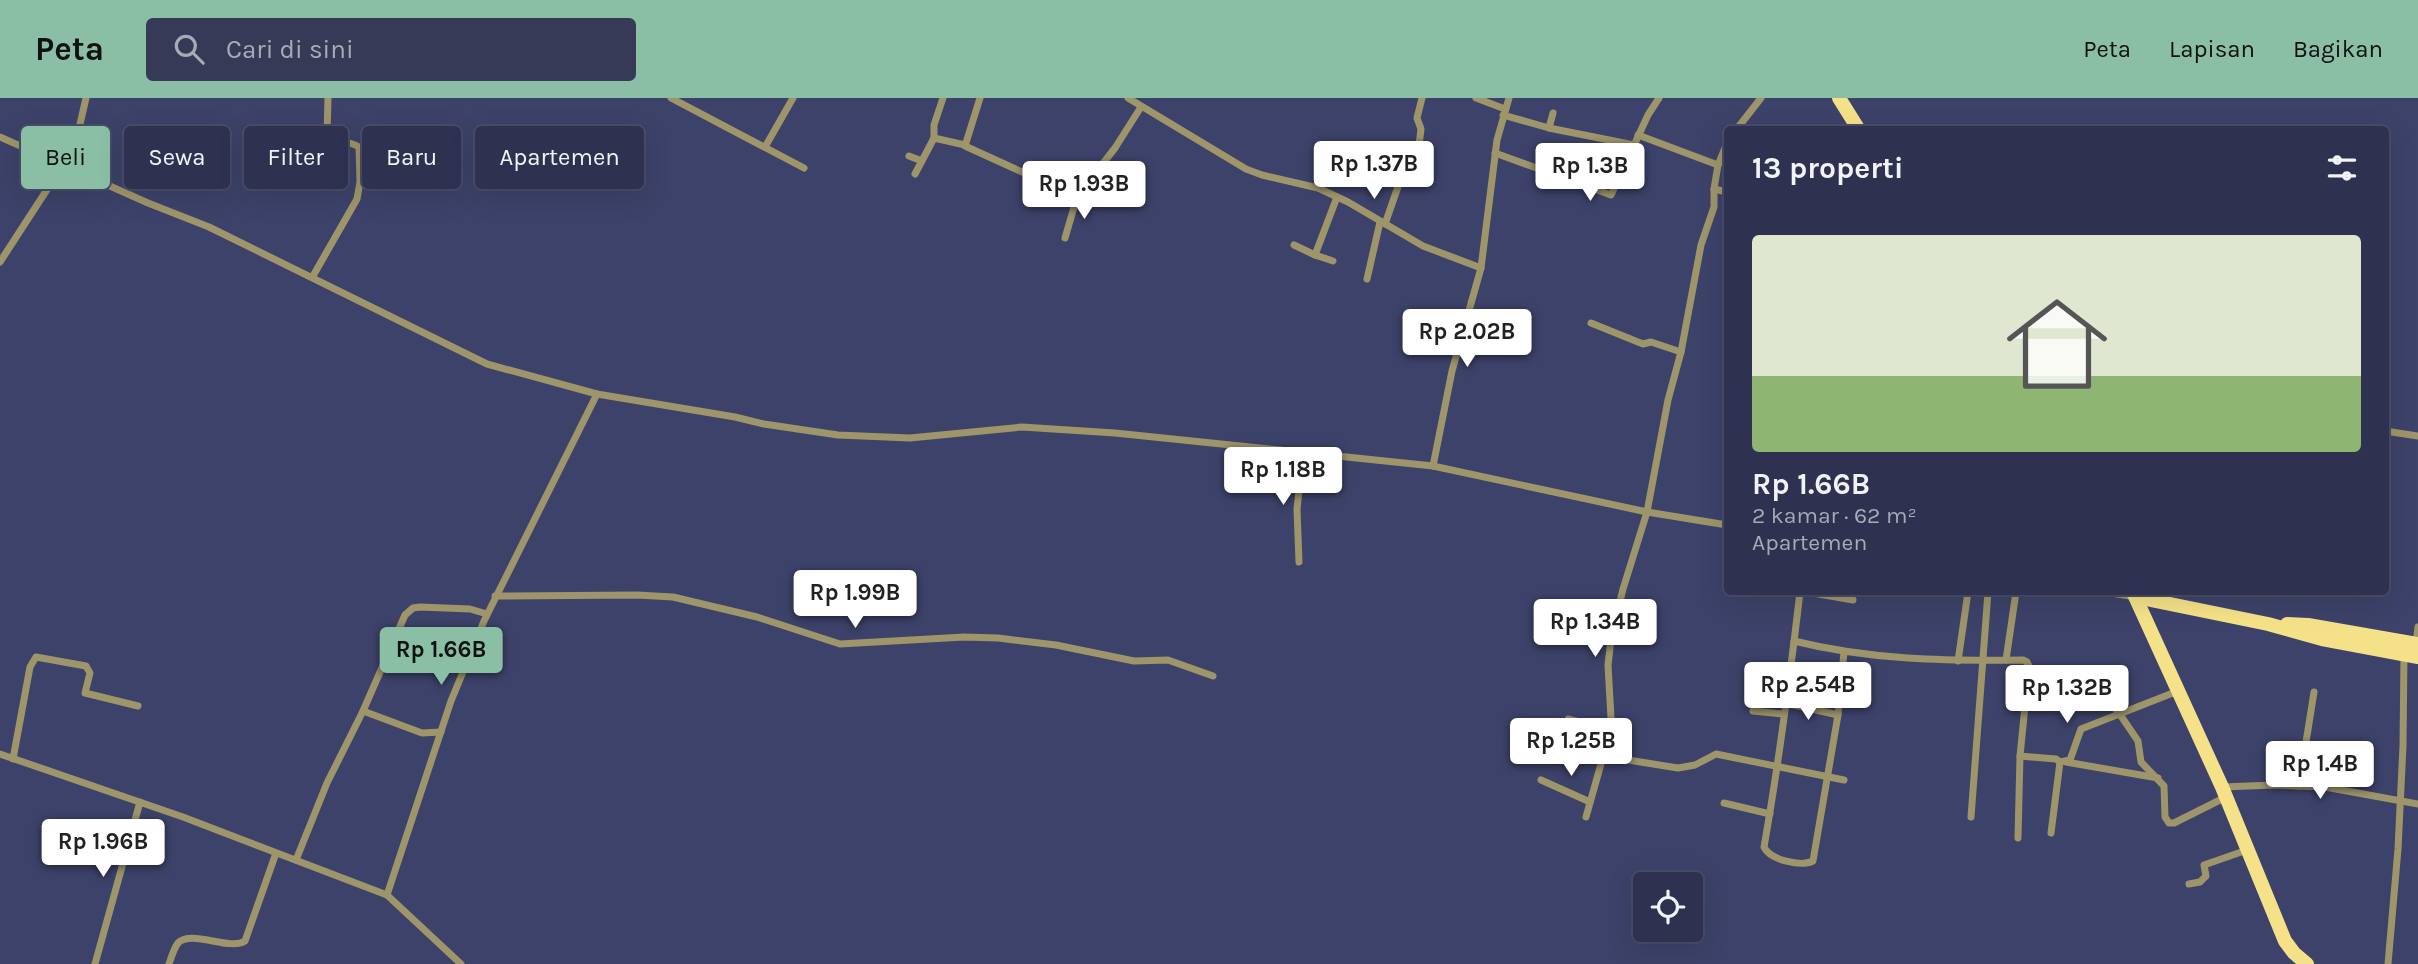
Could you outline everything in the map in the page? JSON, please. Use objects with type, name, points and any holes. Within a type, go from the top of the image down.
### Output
[{"type":"main road","points":[[1839,98],[1856,126]]},
{"type":"main road","points":[[2135,595],[2224,792],[2286,941],[2306,964]]},
{"type":"main road","points":[[2139,595],[2268,624],[2308,625],[2412,648]]},
{"type":"street","points":[[78,126],[86,98]]},
{"type":"street","points":[[313,276],[357,199],[360,182],[359,147],[331,139],[327,135],[328,98]]},
{"type":"street","points":[[671,98],[803,167]]},
{"type":"street","points":[[765,147],[793,98]]},
{"type":"street","points":[[915,174],[934,138],[934,125],[943,98]]},
{"type":"street","points":[[964,145],[980,98]]},
{"type":"street","points":[[1128,98],[1246,169],[1316,187],[1423,246],[1481,268]]},
{"type":"street","points":[[1367,279],[1382,223],[1399,181],[1416,162],[1421,130],[1417,118],[1422,98]]},
{"type":"street","points":[[1476,98],[1504,112],[1549,128],[1634,145]]},
{"type":"street","points":[[1433,466],[1451,371],[1481,268],[1495,153],[1509,98]]},
{"type":"street","points":[[1495,153],[1609,195],[1613,194],[1638,135],[1659,98]]},
{"type":"street","points":[[1739,126],[1761,98]]},
{"type":"street","points":[[1065,238],[1077,197],[1115,148],[1141,107]]},
{"type":"street","points":[[1549,128],[1553,113]]},
{"type":"street","points":[[1638,135],[1718,165]]},
{"type":"street","points":[[0,137],[21,147]]},
{"type":"street","points":[[934,138],[964,145],[1077,197]]},
{"type":"street","points":[[1587,817],[1612,709],[1608,665],[1612,639],[1623,589],[1647,512],[1701,245],[1714,207],[1718,165],[1724,150]]},
{"type":"street","points":[[908,156],[922,161]]},
{"type":"street","points":[[110,185],[209,227],[313,276],[449,347],[492,366],[597,394],[838,435],[905,438],[1008,428],[1036,428],[1140,435],[1433,466],[1647,512],[1724,525]]},
{"type":"street","points":[[0,262],[51,189]]},
{"type":"street","points":[[1714,189],[1724,191]]},
{"type":"street","points":[[1315,255],[1337,197]]},
{"type":"street","points":[[1293,245],[1333,261]]},
{"type":"street","points":[[1591,323],[1644,344],[1651,342],[1681,352]]},
{"type":"street","points":[[387,895],[441,732],[487,614],[597,394]]},
{"type":"street","points":[[2389,432],[2418,436]]},
{"type":"street","points":[[1299,562],[1297,509],[1303,453]]},
{"type":"street","points":[[1800,595],[1783,714],[1779,768],[1764,847],[1772,856],[1809,863],[1813,861],[1838,715],[1844,652]]},
{"type":"street","points":[[1824,595],[1853,600]]},
{"type":"street","points":[[1958,661],[1968,595]]},
{"type":"street","points":[[1971,817],[1987,595]]},
{"type":"street","points":[[2006,660],[2017,595]]},
{"type":"street","points":[[495,596],[673,597],[757,617],[840,644],[964,637],[998,638],[1056,645],[1136,661],[1168,660],[1213,676]]},
{"type":"street","points":[[296,860],[327,783],[408,611],[413,608],[442,607],[470,609],[487,614]]},
{"type":"street","points":[[2388,964],[2412,648],[2418,627]]},
{"type":"street","points":[[1794,641],[1844,652],[1958,661],[2023,660],[2029,666],[2020,756],[2018,838]]},
{"type":"street","points":[[13,759],[30,667],[36,657],[86,666],[90,673],[85,692],[138,706]]},
{"type":"street","points":[[2085,677],[2119,713],[2138,741],[2141,762],[2164,786],[2165,817],[2171,824],[2224,792],[2300,786],[2343,790],[2418,804]]},
{"type":"street","points":[[2063,762],[2070,760],[2081,729],[2178,691]]},
{"type":"street","points":[[2300,786],[2314,692]]},
{"type":"street","points":[[1785,703],[1838,715]]},
{"type":"street","points":[[363,711],[422,733],[441,732]]},
{"type":"street","points":[[1754,711],[1783,714]]},
{"type":"street","points":[[1568,719],[1609,730]]},
{"type":"street","points":[[0,754],[140,802],[387,895],[461,964]]},
{"type":"street","points":[[1603,756],[1678,768],[1696,765],[1716,754],[1844,780]]},
{"type":"street","points":[[2020,756],[2056,759],[2158,778]]},
{"type":"street","points":[[2052,833],[2063,762]]},
{"type":"street","points":[[1541,780],[1591,802]]},
{"type":"street","points":[[95,964],[140,802]]},
{"type":"street","points":[[1724,803],[1770,814]]},
{"type":"street","points":[[2189,884],[2204,879],[2204,865],[2247,850]]},
{"type":"street","points":[[169,964],[178,943],[186,939],[237,944],[245,941],[276,853]]}]
